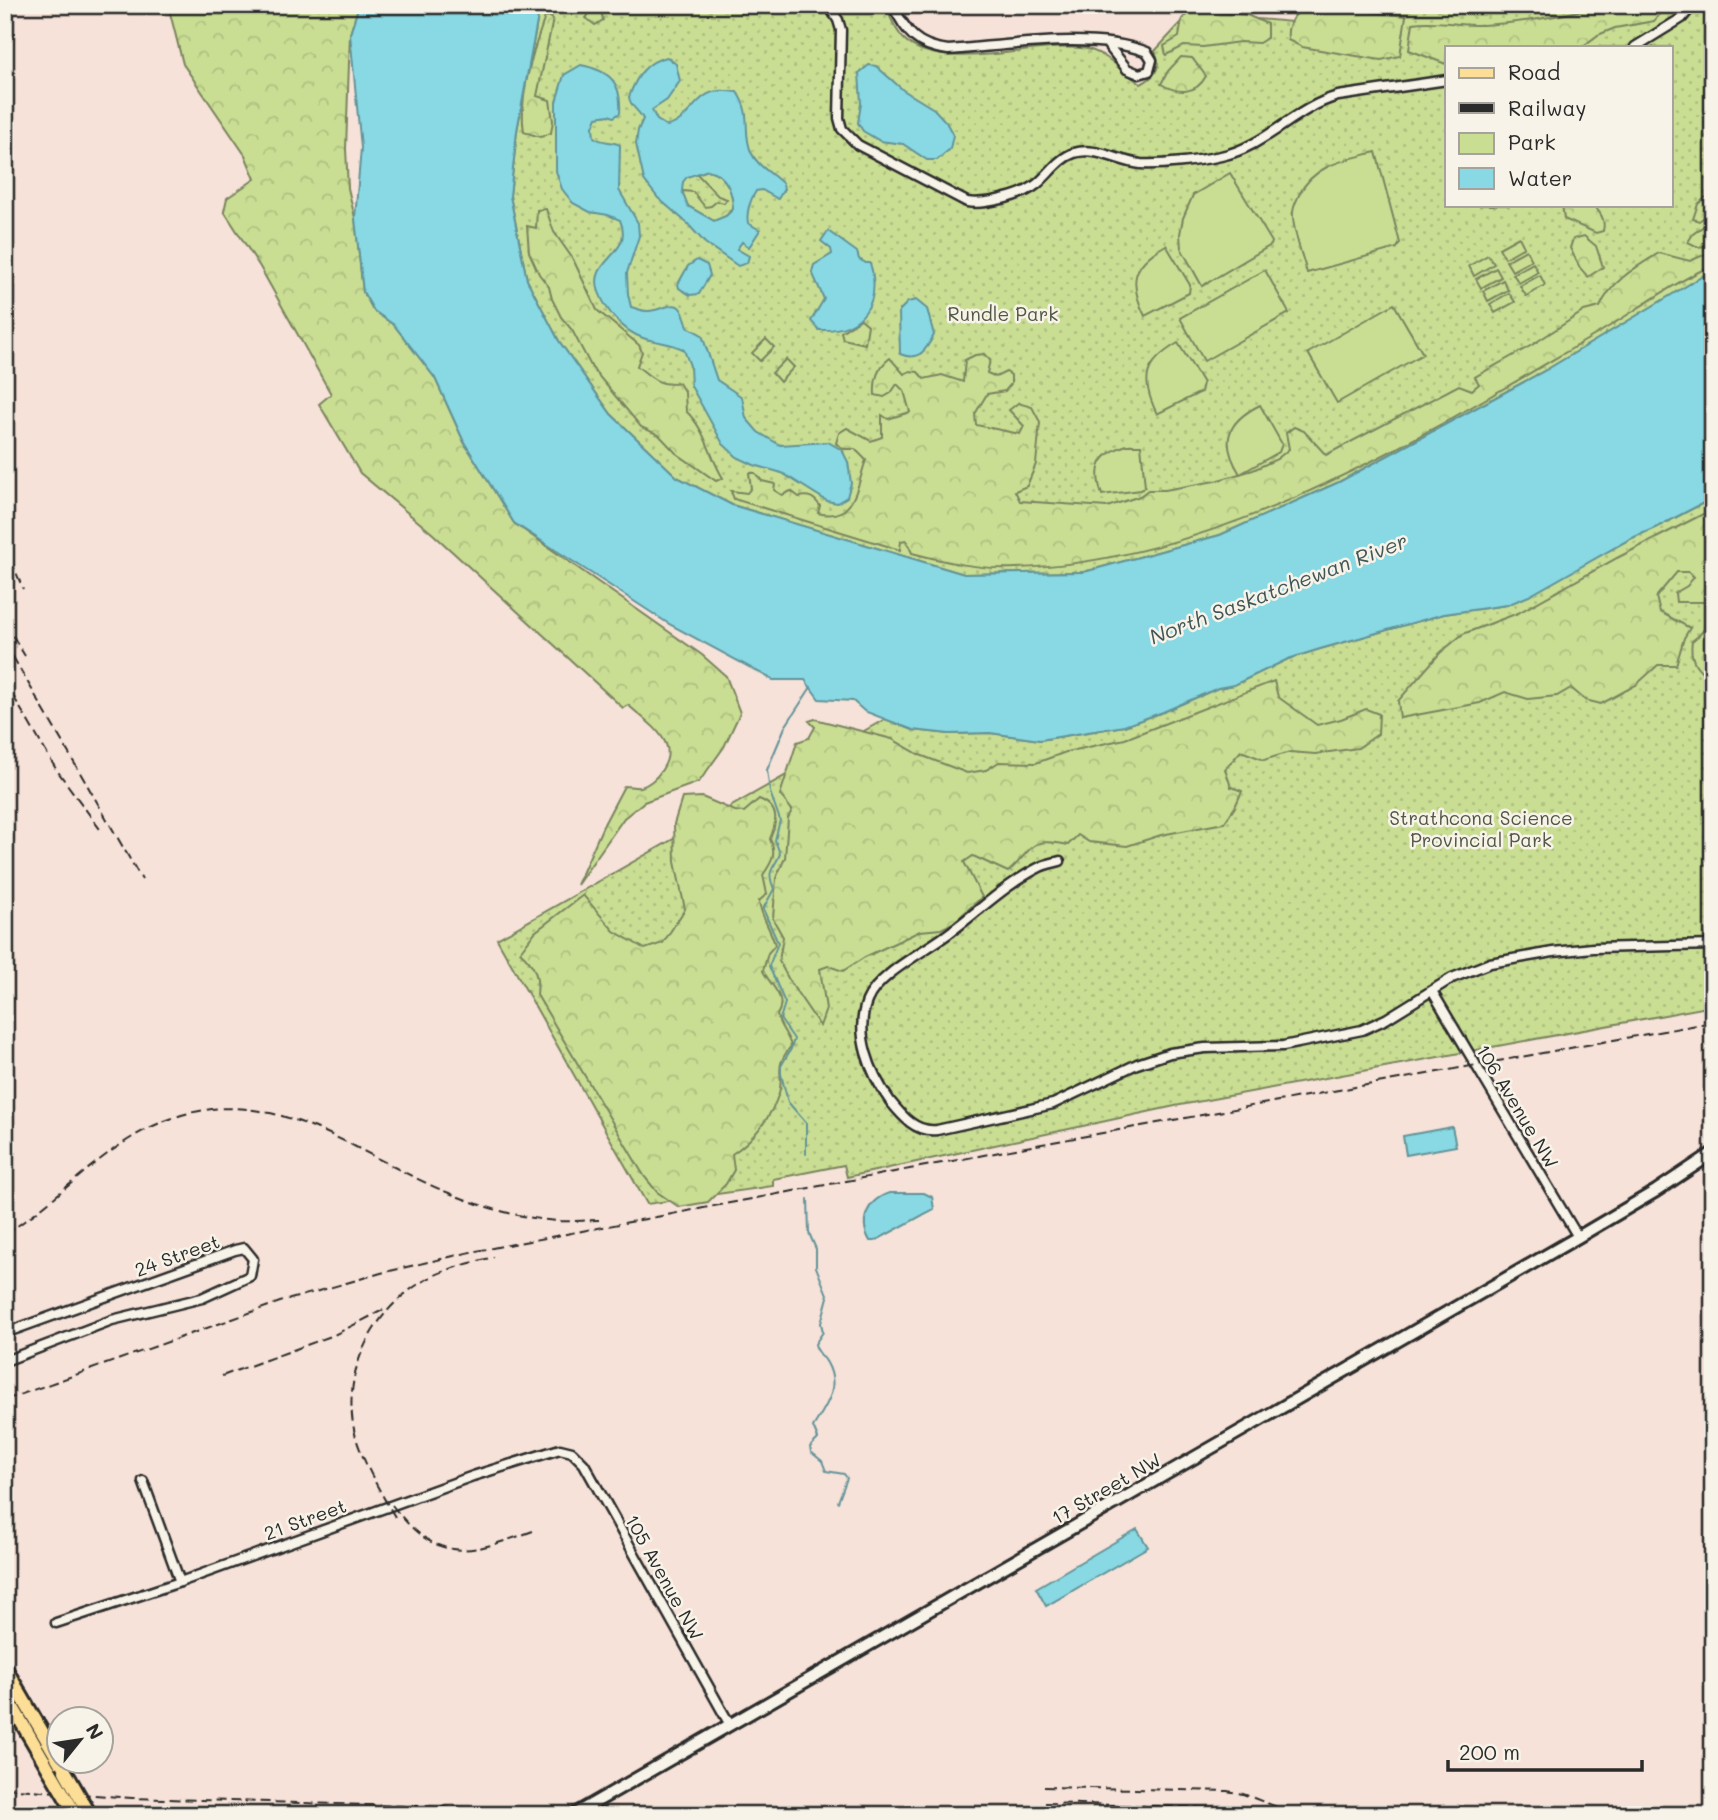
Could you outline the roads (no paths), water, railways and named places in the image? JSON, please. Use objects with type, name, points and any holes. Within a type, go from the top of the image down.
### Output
[{"type":"main road","name":"17 Street NW","points":[[1656,1191],[1713,1153]]},
{"type":"main road","name":"17 Street NW","points":[[573,1815],[1656,1191],[1713,1161]]},
{"type":"main road","points":[[5,1668],[90,1815]]},
{"type":"main road","points":[[5,1694],[76,1815]]},
{"type":"street","points":[[828,5],[841,30],[839,118],[842,129],[858,145],[973,203],[984,203],[1026,191],[1036,186],[1072,154],[1092,152],[1144,164],[1219,157],[1256,143],[1321,100],[1445,80]]},
{"type":"street","points":[[892,5],[905,28],[925,46],[948,50],[1067,41],[1107,44],[1147,52],[1152,60],[1149,71],[1139,74],[1127,69],[1107,44]]},
{"type":"street","points":[[1637,46],[1682,18],[1693,5]]},
{"type":"street","points":[[1060,861],[1041,866],[1000,893],[952,932],[886,978],[869,996],[862,1020],[866,1049],[874,1075],[901,1114],[919,1129],[929,1132],[1053,1104],[1137,1064],[1170,1053],[1205,1048],[1283,1046],[1362,1030],[1386,1019],[1452,978],[1490,963],[1593,948],[1713,945]]},
{"type":"street","name":"106 Avenue NW","points":[[1432,990],[1578,1237]]},
{"type":"street","name":"24 Street","points":[[5,1333],[236,1250],[244,1248],[253,1259],[250,1276],[202,1297],[112,1320],[5,1361]]},
{"type":"street","name":"21 Street","points":[[55,1623],[180,1582],[473,1476],[554,1449],[567,1450]]},
{"type":"street","name":"105 Avenue NW","points":[[567,1450],[584,1464],[730,1725]]},
{"type":"street","points":[[143,1480],[180,1582]]},
{"type":"water","name":"North Saskatchewan River","points":[[359,5],[540,5],[517,131],[510,196],[527,280],[559,341],[611,414],[677,477],[732,505],[964,574],[1084,572],[1220,535],[1339,482],[1546,370],[1713,270],[1713,498],[1630,539],[1529,596],[1507,605],[1444,614],[1288,659],[1234,685],[1218,688],[1124,726],[1040,740],[990,733],[949,734],[913,730],[864,711],[853,701],[819,699],[805,680],[773,680],[669,624],[514,523],[464,442],[435,378],[394,325],[374,311],[363,292],[355,218],[361,148],[350,34]]},
{"type":"water","points":[[667,57],[676,64],[680,81],[667,100],[652,110],[657,120],[667,126],[681,119],[704,96],[721,91],[737,92],[745,108],[751,152],[761,165],[783,184],[784,189],[778,199],[762,190],[756,191],[752,198],[748,223],[760,230],[749,247],[742,242],[737,249],[749,256],[747,263],[738,266],[705,243],[658,198],[644,180],[636,144],[643,119],[629,97],[643,71]],"holes":[[[708,170],[720,175],[727,185],[732,196],[733,209],[726,216],[714,221],[688,206],[682,191],[687,177]]]},
{"type":"water","points":[[581,65],[607,75],[619,93],[620,113],[614,117],[597,117],[593,127],[594,137],[620,145],[619,190],[638,223],[639,236],[627,273],[631,307],[647,311],[678,306],[688,327],[702,335],[717,380],[742,397],[746,418],[758,432],[780,445],[828,442],[842,450],[848,462],[851,483],[847,497],[837,503],[827,501],[782,473],[737,457],[723,444],[691,386],[690,366],[684,350],[636,335],[616,320],[606,306],[597,281],[599,272],[621,241],[623,232],[620,220],[590,212],[573,203],[562,189],[556,171],[556,102],[564,75]]},
{"type":"water","points":[[869,65],[876,66],[903,90],[934,109],[946,122],[953,135],[950,149],[937,160],[927,160],[903,144],[880,141],[863,131],[858,123],[861,103],[859,73]]},
{"type":"water","points":[[828,231],[857,252],[859,259],[870,263],[873,291],[865,312],[857,320],[847,326],[819,330],[811,321],[824,299],[812,272],[814,265],[832,254],[831,249],[821,241]]},
{"type":"water","points":[[697,260],[707,265],[710,275],[699,294],[690,295],[679,288],[678,284],[688,266]]},
{"type":"water","points":[[916,300],[927,309],[934,335],[921,353],[912,357],[900,354],[899,311],[908,302]]},
{"type":"water","points":[[1452,1127],[1456,1146],[1406,1155],[1403,1136]]},
{"type":"water","points":[[890,1193],[924,1193],[932,1197],[934,1209],[875,1241],[870,1241],[865,1226],[867,1212],[876,1200]]},
{"type":"water","points":[[1137,1529],[1148,1547],[1046,1606],[1036,1588]]},
{"type":"waterway","points":[[806,1154],[806,1123],[788,1102],[781,1074],[781,1066],[794,1039],[780,1019],[785,1003],[769,966],[778,943],[763,909],[774,889],[771,870],[780,854],[775,840],[780,820],[770,792],[767,770],[785,727],[811,687]]},
{"type":"waterway","points":[[808,1199],[809,1233],[816,1249],[816,1267],[828,1297],[821,1323],[823,1332],[815,1344],[827,1363],[833,1381],[830,1397],[813,1427],[818,1439],[810,1447],[811,1452],[822,1461],[826,1471],[844,1474],[847,1478],[838,1502]]},
{"type":"railway","points":[[5,546],[23,589]]},
{"type":"railway","points":[[5,623],[25,656]]},
{"type":"railway","points":[[5,643],[142,880]]},
{"type":"railway","points":[[5,682],[56,769],[102,832]]},
{"type":"railway","points":[[5,1400],[280,1302],[381,1273],[471,1252],[1042,1144],[1713,1022]]},
{"type":"railway","points":[[5,1234],[104,1156],[146,1129],[170,1119],[208,1109],[245,1109],[280,1116],[348,1143],[449,1193],[502,1211],[557,1221],[599,1220]]},
{"type":"railway","points":[[395,1517],[374,1480],[357,1441],[352,1416],[356,1368],[377,1324],[393,1305],[412,1289],[440,1273],[494,1257]]},
{"type":"railway","points":[[222,1376],[334,1335],[383,1310]]},
{"type":"railway","points":[[392,1505],[409,1525],[425,1538],[456,1550],[491,1545],[533,1531]]},
{"type":"railway","points":[[1044,1787],[1227,1791],[1243,1794],[1298,1815]]},
{"type":"railway","points":[[5,1788],[132,1798],[705,1815]]},
{"type":"railway","points":[[1045,1803],[1272,1811]]},
{"type":"park label","name":"Rundle Park","points":[[1003,313]]},
{"type":"park label","name":"Strathcona Science Provincial Park","points":[[1481,828]]}]
